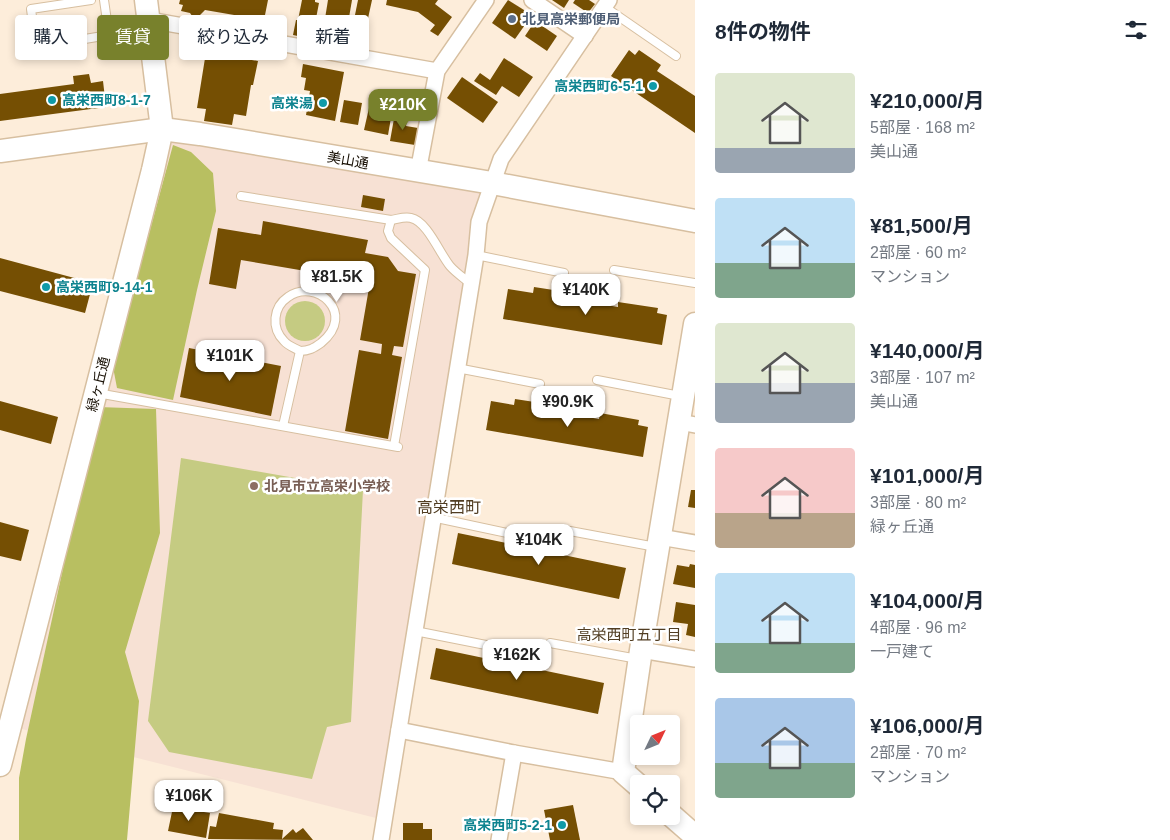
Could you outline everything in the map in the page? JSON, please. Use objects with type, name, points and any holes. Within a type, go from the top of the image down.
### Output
[{"type":"street","points":[[418,172],[437,71],[486,0]]},
{"type":"street","points":[[532,0],[585,36]]},
{"type":"street","points":[[381,840],[476,255],[479,222],[501,159],[607,3]]},
{"type":"street","points":[[148,10],[437,71]]},
{"type":"street","name":"緑ヶ丘通","points":[[0,765],[162,129],[148,10]]},
{"type":"street","name":"美山通","points":[[0,151],[162,129],[492,183],[695,221]]},
{"type":"street","points":[[631,775],[640,655],[659,542],[687,424],[682,396],[695,324]]},
{"type":"street","points":[[659,542],[695,543]]},
{"type":"street","points":[[640,655],[695,659]]},
{"type":"street","points":[[399,730],[630,779]]},
{"type":"street","points":[[499,840],[514,753]]},
{"type":"street","points":[[680,823],[695,836]]},
{"type":"lane","points":[[90,0],[31,9],[36,47],[109,35],[104,0]]},
{"type":"lane","points":[[607,3],[676,56]]},
{"type":"lane","points":[[242,196],[392,220],[412,218],[432,237],[451,266],[471,284]]},
{"type":"lane","points":[[95,393],[396,447],[425,270],[391,238],[388,231],[392,220]]},
{"type":"lane","points":[[476,255],[564,273]]},
{"type":"lane","points":[[614,270],[695,283]]},
{"type":"lane","points":[[304,291],[326,298],[335,309],[336,319],[333,331],[326,339],[308,351],[300,351],[284,342],[275,324],[276,313],[281,302],[290,295],[304,291]]},
{"type":"lane","points":[[283,426],[300,351]]},
{"type":"lane","points":[[457,368],[540,384]]},
{"type":"lane","points":[[596,380],[682,396]]},
{"type":"lane","points":[[432,517],[516,535]]},
{"type":"lane","points":[[570,531],[659,542]]},
{"type":"lane","points":[[414,631],[496,647]]},
{"type":"lane","points":[[550,643],[640,655]]},
{"type":"shaded area","name":"北見市立高栄小学校","points":[[162,129],[492,183],[384,820],[10,726]]},
{"type":"green space","points":[[173,145],[191,152],[213,173],[216,211],[173,400],[117,388],[113,367]]},
{"type":"green space","points":[[305,301],[319,307],[325,321],[319,335],[305,341],[291,335],[285,321],[291,307]]},
{"type":"green space","points":[[98,407],[156,409],[160,533],[125,652],[139,701],[127,840],[19,840],[19,778],[26,739]]},
{"type":"green space","points":[[181,458],[363,490],[351,722],[327,727],[312,779],[169,752],[148,721]]},
{"type":"building","points":[[180,0],[268,0],[265,15],[234,15],[205,10],[200,15],[191,15],[181,11],[183,5],[179,4]]},
{"type":"building","points":[[302,0],[315,0],[315,2],[319,3],[317,15],[299,15]]},
{"type":"building","points":[[328,0],[352,0],[349,15],[326,15]]},
{"type":"building","points":[[358,0],[372,0],[369,15],[355,15]]},
{"type":"building","points":[[387,0],[438,0],[435,4],[452,17],[438,36],[430,31],[435,25],[418,12],[386,5]]},
{"type":"building","name":"北見高栄郵便局","points":[[508,0],[532,15],[515,39],[492,23]]},
{"type":"building","points":[[552,0],[569,0],[564,8]]},
{"type":"building","points":[[575,0],[589,0],[595,4],[588,13],[573,3]]},
{"type":"building","points":[[297,20],[297,36],[293,35]]},
{"type":"building","points":[[535,21],[557,36],[547,51],[525,36]]},
{"type":"building","name":"高栄西町6-5-1","points":[[629,50],[635,55],[639,50],[661,65],[657,71],[695,96],[695,133],[611,76]]},
{"type":"building","points":[[504,58],[533,77],[519,97],[502,86],[496,95],[474,81],[480,73],[490,80]]},
{"type":"building","points":[[205,60],[258,61],[253,85],[251,85],[246,116],[234,114],[232,125],[204,121],[206,109],[197,108]]},
{"type":"building","name":"高栄湯","points":[[303,64],[344,72],[335,121],[306,115],[310,91],[304,90],[306,78],[301,77]]},
{"type":"building","name":"高栄西町8-1-7","points":[[89,74],[91,83],[103,81],[106,107],[0,121],[0,94],[74,84],[73,76]]},
{"type":"building","points":[[462,77],[498,102],[483,123],[447,98]]},
{"type":"building","points":[[344,100],[362,103],[358,125],[340,122]]},
{"type":"building","points":[[369,108],[392,112],[388,135],[364,130]]},
{"type":"building","points":[[395,113],[408,115],[406,126],[418,128],[415,145],[390,141]]},
{"type":"building","points":[[363,195],[385,199],[383,211],[361,207]]},
{"type":"building","points":[[263,221],[368,240],[365,253],[388,257],[398,271],[416,274],[403,347],[394,346],[392,355],[402,357],[388,439],[345,431],[359,350],[381,354],[382,344],[360,340],[370,282],[241,260],[236,289],[209,284],[218,228],[261,235]]},
{"type":"building","name":"高栄西町9-14-1","points":[[0,258],[93,283],[85,313],[0,291]]},
{"type":"building","points":[[534,287],[560,291],[559,297],[618,307],[618,302],[658,308],[657,313],[667,315],[662,345],[503,319],[508,289],[533,293]]},
{"type":"building","points":[[189,348],[281,366],[271,416],[180,397]]},
{"type":"building","points":[[515,399],[541,403],[540,409],[599,419],[600,413],[639,420],[638,425],[648,427],[643,457],[486,430],[491,401],[514,405]]},
{"type":"building","points":[[0,401],[58,417],[51,444],[0,430]]},
{"type":"building","points":[[691,490],[695,490],[695,508],[688,507]]},
{"type":"building","points":[[0,522],[29,530],[21,561],[0,556]]},
{"type":"building","points":[[458,533],[626,568],[619,599],[452,564]]},
{"type":"building","points":[[690,564],[695,565],[695,588],[673,584],[677,565],[689,567]]},
{"type":"building","points":[[676,602],[695,605],[695,637],[686,635],[688,624],[673,622]]},
{"type":"building","points":[[436,648],[604,683],[598,714],[430,679]]},
{"type":"building","name":"高栄西町5-2-1","points":[[573,805],[580,840],[550,840],[544,810]]},
{"type":"building","points":[[173,807],[210,813],[206,838],[168,831]]},
{"type":"building","points":[[219,813],[274,823],[273,829],[283,830],[282,839],[293,829],[296,833],[303,828],[313,840],[208,839],[210,826],[216,827]]},
{"type":"building","points":[[403,823],[423,823],[423,829],[432,829],[432,840],[403,840]]},
{"type":"place","name":"北見高栄郵便局","points":[[512,19]]},
{"type":"place","name":"高栄西町6-5-1","points":[[653,86]]},
{"type":"place","name":"高栄西町8-1-7","points":[[52,100]]},
{"type":"place","name":"高栄湯","points":[[323,103]]},
{"type":"place","name":"高栄西町9-14-1","points":[[46,287]]},
{"type":"place","name":"北見市立高栄小学校","points":[[254,486]]},
{"type":"place","name":"高栄西町5-2-1","points":[[562,825]]},
{"type":"district","name":"高栄西町","points":[[449,507]]},
{"type":"district","name":"高栄西町五丁目","points":[[629,635]]}]
